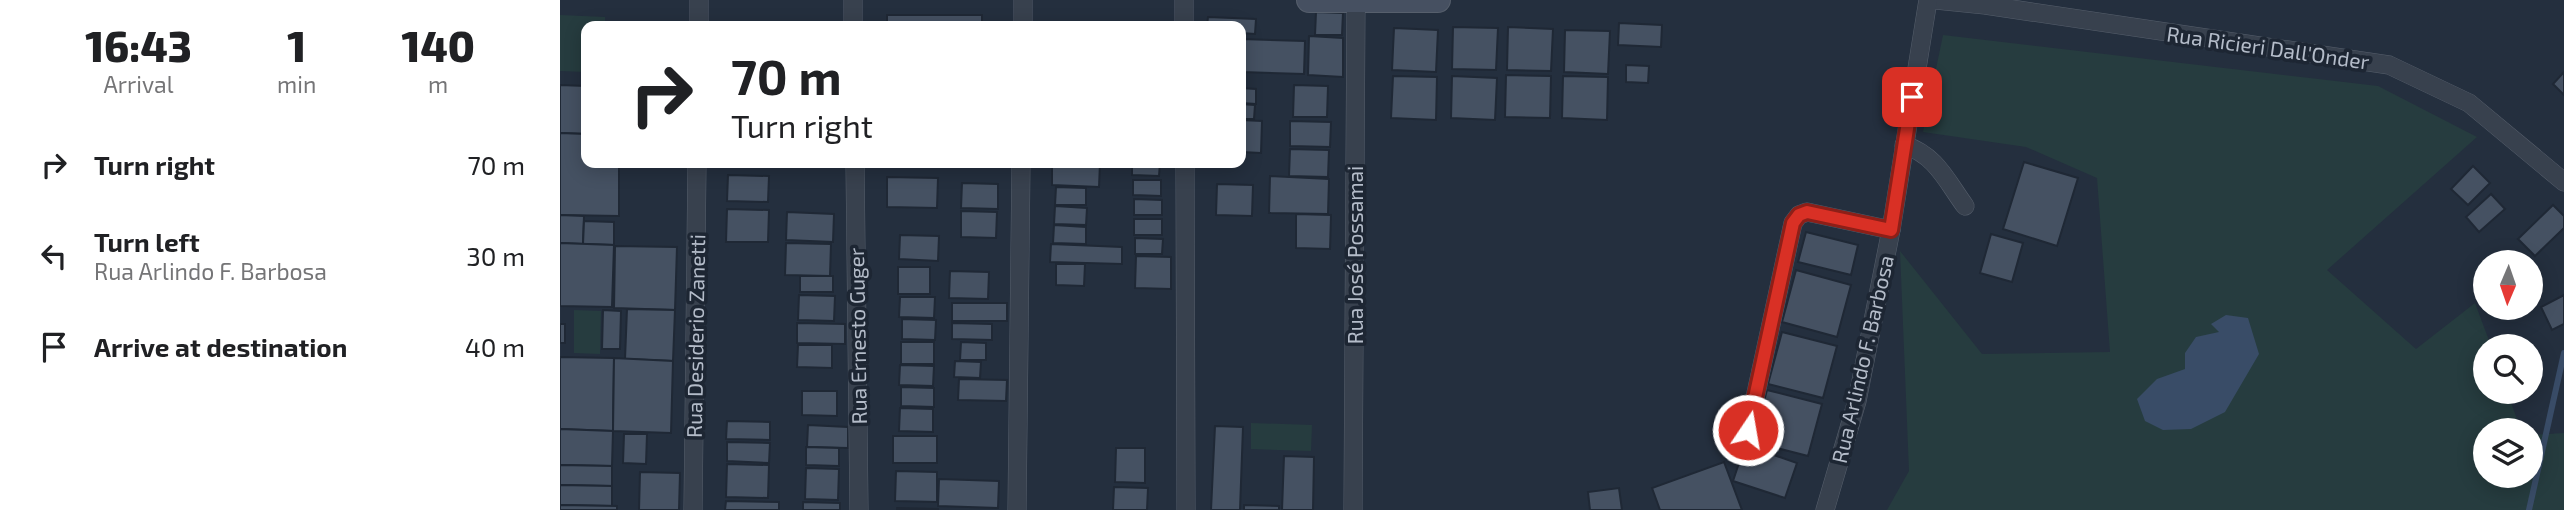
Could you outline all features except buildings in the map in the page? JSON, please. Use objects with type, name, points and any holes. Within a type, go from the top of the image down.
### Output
[{"type":"street","points":[[699,0],[699,21]]},
{"type":"street","points":[[853,0],[853,21]]},
{"type":"street","points":[[1023,0],[1023,21]]},
{"type":"street","points":[[1184,0],[1184,21]]},
{"type":"street","points":[[1309,0],[1437,0]]},
{"type":"street","name":"Rua Arlindo F. Barbosa","points":[[1822,508],[1857,401],[1891,230],[1928,0]]},
{"type":"street","name":"Rua Ricieri Dall'Onder","points":[[1936,0],[2389,65],[2469,103],[2564,182]]},
{"type":"street","name":"Rua José Possamai","points":[[1353,510],[1356,1]]},
{"type":"street","points":[[1904,145],[1920,150],[1930,158],[1965,206]]},
{"type":"street","name":"Rua Desiderio Zanetti","points":[[693,510],[697,168]]},
{"type":"street","name":"Rua Ernesto Guger","points":[[855,168],[859,510]]},
{"type":"street","points":[[1017,510],[1021,168]]},
{"type":"street","points":[[1185,168],[1186,510]]},
{"type":"street","points":[[1748,430],[1793,223],[1799,215],[1807,212],[1891,230]]},
{"type":"green space","points":[[560,15],[605,17],[605,21],[581,21],[581,72],[560,71]]},
{"type":"green space","points":[[1943,35],[2378,86],[2477,137],[2327,270],[2416,349],[2473,305],[2473,320],[2481,320],[2487,334],[2473,334],[2473,404],[2511,404],[2517,418],[2473,418],[2473,488],[2543,488],[2543,434],[2564,433],[2564,510],[1887,510],[1909,471],[1900,251],[1982,354],[2110,352],[2097,178],[2026,147],[1923,132]]},
{"type":"green space","points":[[574,310],[601,311],[600,354],[574,353]]},
{"type":"green space","points":[[1251,423],[1312,425],[1311,451],[1251,449]]},
{"type":"water","points":[[2226,315],[2248,318],[2259,354],[2225,412],[2191,429],[2163,430],[2145,421],[2137,399],[2157,379],[2185,369],[2185,353],[2196,337],[2219,332],[2211,324]]},
{"type":"waterway","points":[[2529,510],[2564,353]]},
{"type":"route","points":[[1748,430],[1793,223],[1799,215],[1807,212],[1891,230],[1912,97]]}]
